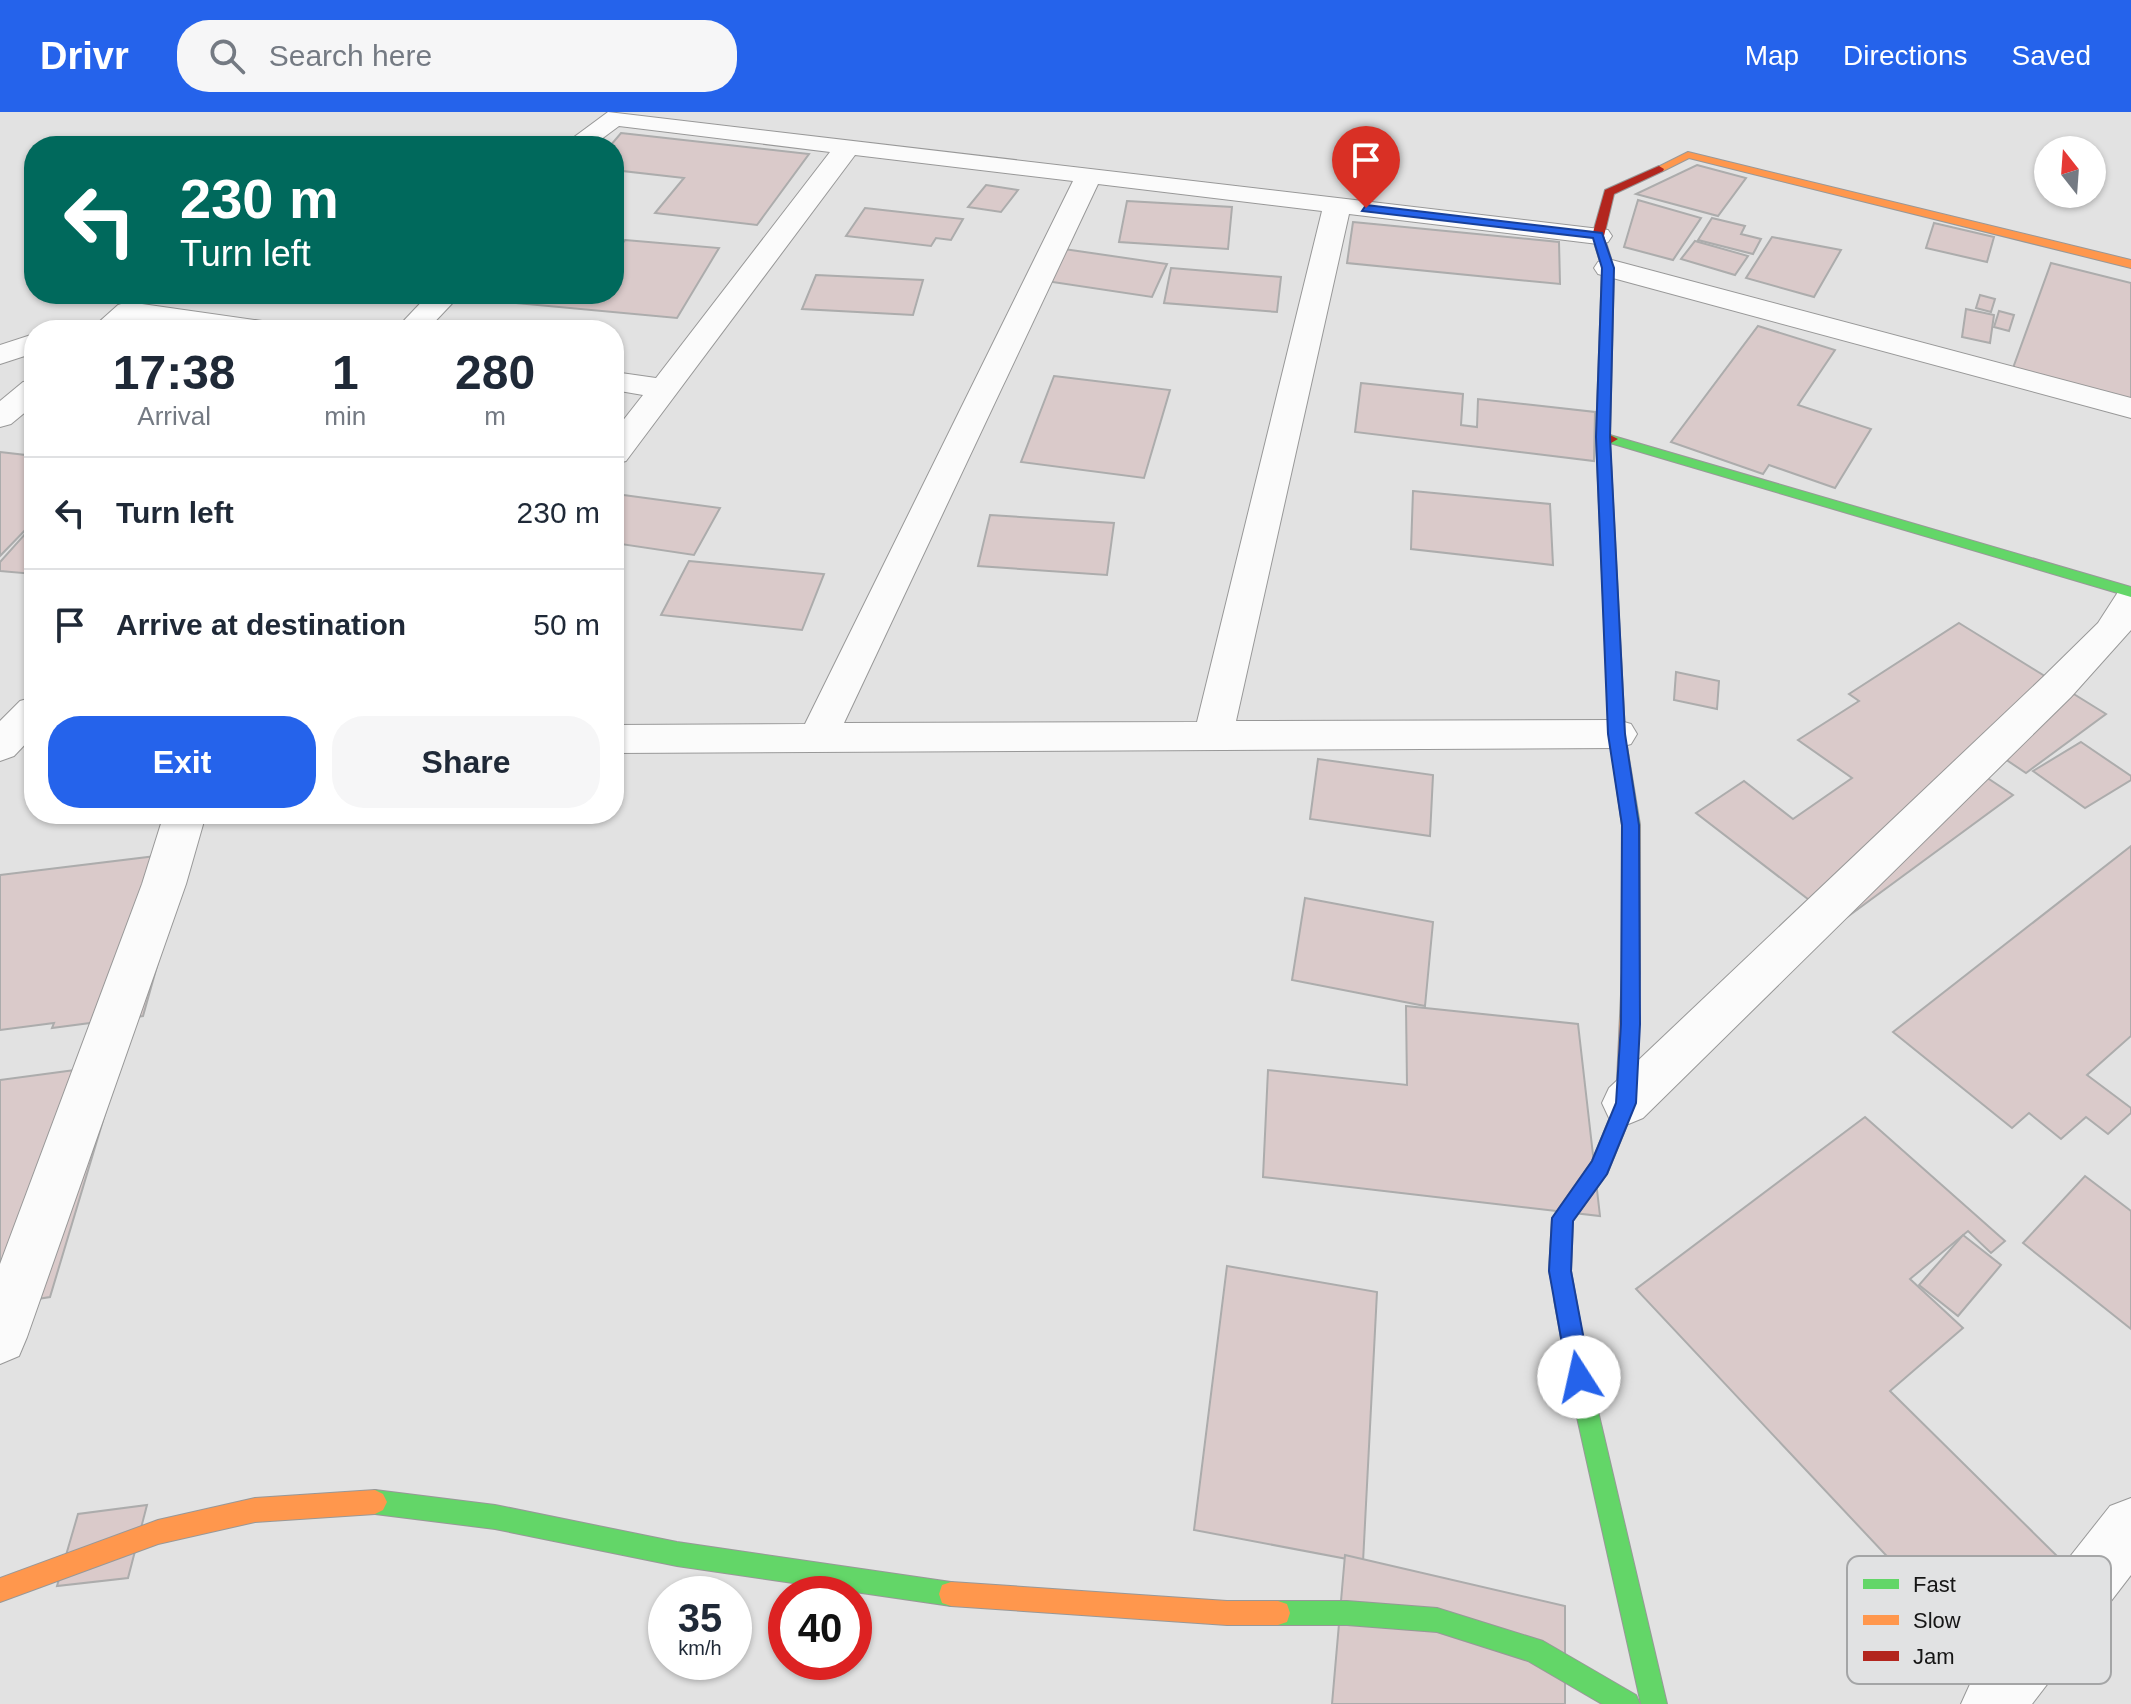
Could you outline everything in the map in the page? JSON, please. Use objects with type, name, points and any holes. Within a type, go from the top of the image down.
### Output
[{"type":"street","points":[[589,136],[614,118],[1598,236]]},
{"type":"street","points":[[624,440],[847,147]]},
{"type":"street","points":[[1654,1704],[1579,1377],[1560,1271],[1563,1218],[1600,1167],[1626,1103],[1631,1024],[1631,825],[1617,734],[1603,437],[1608,268],[1598,236],[1609,192],[1688,155],[1751,168],[2131,264]]},
{"type":"street","points":[[817,739],[1089,175]]},
{"type":"street","points":[[1213,736],[1337,205]]},
{"type":"street","points":[[1608,268],[2131,408]]},
{"type":"street","points":[[101,320],[147,304]]},
{"type":"street","points":[[420,320],[436,304]]},
{"type":"street","points":[[117,320],[128,311],[191,320]]},
{"type":"street","points":[[0,355],[24,347]]},
{"type":"street","points":[[624,382],[661,388]]},
{"type":"street","points":[[0,417],[24,397]]},
{"type":"street","points":[[1603,437],[2131,592]]},
{"type":"street","points":[[1626,1103],[2124,625]]},
{"type":"street","points":[[0,747],[24,722]]},
{"type":"street","points":[[624,739],[1617,734]]},
{"type":"street","points":[[0,747],[24,747]]},
{"type":"street","points":[[0,1337],[164,884],[182,824]]},
{"type":"street","points":[[0,1590],[158,1532],[255,1510],[379,1502],[495,1517],[677,1554],[961,1596],[1227,1613],[1347,1613],[1437,1620],[1534,1650],[1627,1704]]},
{"type":"street","points":[[2108,1556],[2131,1527]]},
{"type":"street","points":[[1993,1704],[2009,1684]]},
{"type":"building","points":[[621,133],[809,154],[757,225],[655,213],[684,178],[624,171],[624,136],[618,136]]},
{"type":"building","points":[[1697,165],[1746,178],[1718,216],[1636,194]]},
{"type":"building","points":[[986,185],[1018,190],[1001,212],[968,207]]},
{"type":"building","points":[[1638,200],[1701,218],[1673,260],[1624,247]]},
{"type":"building","points":[[1127,201],[1232,207],[1228,249],[1119,242]]},
{"type":"building","points":[[865,208],[963,219],[951,240],[936,238],[931,246],[846,236]]},
{"type":"building","points":[[1712,218],[1745,226],[1741,234],[1761,239],[1753,254],[1698,240]]},
{"type":"building","points":[[1353,222],[1559,242],[1560,284],[1347,263]]},
{"type":"building","points":[[1934,223],[1994,237],[1987,262],[1926,248]]},
{"type":"building","points":[[1772,237],[1841,250],[1814,297],[1746,278]]},
{"type":"building","points":[[624,241],[719,248],[677,318],[527,304],[624,304]]},
{"type":"building","points":[[1695,241],[1748,256],[1735,275],[1681,259]]},
{"type":"building","points":[[1064,249],[1167,264],[1152,297],[1046,281]]},
{"type":"building","points":[[2051,263],[2131,283],[2131,400],[2013,368]]},
{"type":"building","points":[[1171,268],[1281,277],[1277,312],[1164,303]]},
{"type":"building","points":[[816,275],[923,280],[913,315],[802,309]]},
{"type":"building","points":[[1980,295],[1995,299],[1991,312],[1976,308]]},
{"type":"building","points":[[1966,309],[1994,315],[1990,343],[1962,337]]},
{"type":"building","points":[[1999,311],[2014,315],[2009,331],[1994,327]]},
{"type":"building","points":[[1758,326],[1835,350],[1798,405],[1871,429],[1835,488],[1769,465],[1763,474],[1671,442]]},
{"type":"building","points":[[1054,376],[1170,390],[1144,478],[1021,462]]},
{"type":"building","points":[[1361,383],[1463,394],[1461,425],[1477,427],[1478,399],[1595,412],[1594,461],[1355,432]]},
{"type":"building","points":[[0,452],[24,455],[24,531],[0,556]]},
{"type":"building","points":[[1413,491],[1550,504],[1553,565],[1411,549]]},
{"type":"building","points":[[624,495],[720,508],[694,555],[624,544]]},
{"type":"building","points":[[990,515],[1114,523],[1107,575],[978,566]]},
{"type":"building","points":[[24,535],[24,573],[0,571],[0,562]]},
{"type":"building","points":[[689,561],[824,574],[802,630],[661,615]]},
{"type":"building","points":[[1959,623],[2106,714],[2026,773],[1999,755],[1977,771],[2013,795],[1839,923],[1696,813],[1744,781],[1793,819],[1852,778],[1798,740],[1859,701],[1849,694]]},
{"type":"building","points":[[1676,672],[1719,681],[1717,709],[1674,700]]},
{"type":"building","points":[[2081,742],[2131,776],[2131,780],[2085,808],[2033,771]]},
{"type":"building","points":[[1318,759],[1433,775],[1430,836],[1310,819]]},
{"type":"building","points":[[2131,846],[2131,1036],[2087,1075],[2131,1108],[2131,1113],[2108,1134],[2086,1117],[2061,1139],[2029,1113],[2012,1128],[1893,1032]]},
{"type":"building","points":[[189,852],[143,1016],[52,1028],[54,1023],[0,1030],[0,875]]},
{"type":"building","points":[[1305,898],[1433,922],[1425,1006],[1292,980]]},
{"type":"building","points":[[1406,1006],[1578,1024],[1600,1216],[1263,1177],[1268,1070],[1407,1085]]},
{"type":"building","points":[[120,1064],[50,1297],[0,1305],[0,1080]]},
{"type":"building","points":[[1865,1117],[2005,1241],[1991,1253],[1968,1231],[1910,1279],[1963,1328],[1890,1391],[2056,1555],[1887,1556],[1636,1289]]},
{"type":"building","points":[[2085,1176],[2131,1211],[2131,1329],[2023,1243]]},
{"type":"building","points":[[1963,1235],[2001,1265],[1958,1316],[1919,1285]]},
{"type":"building","points":[[1227,1266],[1377,1292],[1363,1562],[1194,1530]]},
{"type":"building","points":[[147,1505],[128,1578],[57,1586],[78,1514]]},
{"type":"building","points":[[1345,1555],[1565,1606],[1565,1704],[1332,1704]]},
{"type":"building","points":[[2007,1684],[2036,1684],[2021,1699]]},
{"type":"traffic: fast","points":[[1603,437],[1617,734],[1631,825],[1631,973]]},
{"type":"traffic: fast","points":[[1611,439],[2131,592]]},
{"type":"traffic: fast","points":[[1565,1299],[1579,1377],[1654,1704]]},
{"type":"traffic: fast","points":[[375,1502],[495,1517],[677,1554],[951,1594]]},
{"type":"traffic: fast","points":[[1278,1613],[1347,1613],[1437,1620],[1534,1650],[1627,1704]]},
{"type":"traffic: slow","points":[[1659,169],[1688,155],[2131,264]]},
{"type":"traffic: slow","points":[[1565,1299],[1560,1271],[1563,1218],[1600,1167],[1626,1103],[1631,973]]},
{"type":"traffic: slow","points":[[0,1590],[158,1532],[255,1510],[375,1502]]},
{"type":"traffic: slow","points":[[951,1594],[1227,1613],[1278,1613]]},
{"type":"traffic: jam","points":[[1611,439],[1603,437],[1608,268],[1598,236],[1609,192],[1659,169]]},
{"type":"route","points":[[1366,208],[1598,236],[1608,268],[1603,437],[1617,734],[1631,825],[1631,1024],[1626,1103],[1600,1167],[1563,1218],[1560,1271],[1579,1377]]}]
